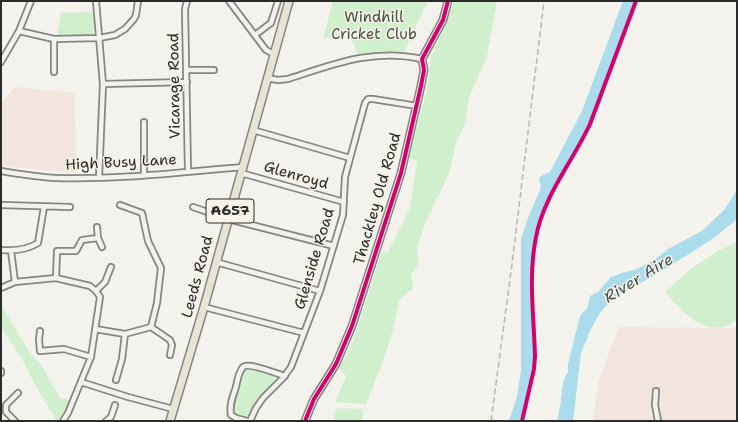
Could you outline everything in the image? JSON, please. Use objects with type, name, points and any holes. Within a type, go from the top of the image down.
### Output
[{"type":"main road","name":"Leeds Road","points":[[170,421],[204,307],[289,1]]},
{"type":"street","points":[[1,62],[19,31],[30,1]]},
{"type":"street","points":[[96,1],[103,84],[99,178]]},
{"type":"street","points":[[19,31],[54,39],[99,38],[115,35],[126,29],[134,19],[138,1]]},
{"type":"street","name":"Vicarage Road","points":[[187,1],[185,10],[188,171]]},
{"type":"street","points":[[229,1],[266,50],[274,54]]},
{"type":"street","points":[[255,35],[271,23],[278,1]]},
{"type":"street","name":"Thackley Old Road","points":[[305,421],[314,399],[336,364],[352,326],[401,173],[424,70],[422,59],[443,20],[448,1]]},
{"type":"street","points":[[54,39],[54,72]]},
{"type":"street","points":[[267,78],[278,80],[288,79],[354,58],[375,55],[408,56],[422,59]]},
{"type":"street","points":[[186,70],[214,70]]},
{"type":"street","points":[[103,84],[187,82]]},
{"type":"street","name":"Glenside Road","points":[[250,421],[263,398],[285,376],[291,367],[320,291],[343,215],[345,177],[365,103],[368,100],[417,106]]},
{"type":"street","points":[[144,122],[144,175]]},
{"type":"street","points":[[252,130],[350,158]]},
{"type":"street","name":"High Busy Lane","points":[[1,171],[56,178],[99,178],[188,171],[242,170]]},
{"type":"street","name":"Glenroyd","points":[[242,170],[344,202]]},
{"type":"street","points":[[1,205],[70,207]]},
{"type":"street","points":[[120,205],[142,212],[148,241],[161,268],[157,304],[152,327]]},
{"type":"street","points":[[1,250],[11,251],[30,249],[38,243],[44,207]]},
{"type":"street","points":[[193,207],[228,219],[334,246]]},
{"type":"street","points":[[97,227],[98,238],[102,247]]},
{"type":"street","points":[[56,278],[57,252],[76,251],[82,240],[98,238]]},
{"type":"street","points":[[11,251],[15,282]]},
{"type":"street","points":[[216,262],[320,291]]},
{"type":"street","points":[[96,292],[105,282],[111,267]]},
{"type":"street","points":[[1,288],[15,282],[56,278],[90,286],[100,297],[91,356],[64,421]]},
{"type":"street","points":[[204,307],[304,333]]},
{"type":"street","points":[[95,329],[125,334],[152,327]]},
{"type":"street","points":[[152,327],[170,340],[172,345],[170,355]]},
{"type":"street","points":[[40,331],[40,352],[64,349],[91,356]]},
{"type":"street","points":[[116,380],[122,359],[125,334]]},
{"type":"street","points":[[247,421],[236,418],[231,415],[230,411],[231,402],[240,372],[244,367],[247,365],[285,376]]},
{"type":"street","points":[[81,382],[173,409]]},
{"type":"street","points":[[656,391],[655,405],[658,421]]},
{"type":"street","points":[[15,421],[6,412],[6,405],[18,393]]},
{"type":"street","points":[[106,421],[111,417],[115,405]]},
{"type":"shaded area","points":[[15,87],[75,93],[76,173],[1,166],[1,104]]},
{"type":"shaded area","points":[[619,327],[737,328],[737,421],[593,421],[599,379]]},
{"type":"green space","name":"Windhill Cricket Club","points":[[333,1],[428,1],[404,52],[381,51],[358,55],[348,32],[323,39]]},
{"type":"green space","points":[[454,1],[497,1],[487,56],[469,98],[465,124],[456,143],[450,171],[424,226],[417,249],[419,263],[411,275],[413,288],[399,300],[394,326],[383,362],[366,404],[335,402],[346,376],[339,369],[352,344],[382,251],[388,252],[410,208],[417,161],[409,158],[428,85],[431,57],[448,19]]},
{"type":"green space","points":[[92,12],[94,35],[57,36],[61,13]]},
{"type":"green space","points":[[737,242],[737,320],[726,326],[716,328],[706,326],[697,322],[688,315],[665,292],[692,268],[716,252]]},
{"type":"green space","points":[[1,300],[4,310],[30,353],[43,368],[60,398],[69,400],[62,419],[57,421],[35,385],[22,359],[1,327]]},
{"type":"green space","points":[[247,365],[285,376],[263,398],[250,421],[231,415],[231,402],[240,372]]},
{"type":"green space","points":[[337,408],[364,409],[362,421],[333,421]]},
{"type":"water","points":[[623,1],[635,1],[590,120],[576,149],[549,195],[535,232],[532,246],[530,275],[534,347],[533,366],[528,394],[520,421],[509,421],[517,396],[521,371],[521,239],[540,190],[541,186],[539,179],[541,176],[550,172],[582,111]]},
{"type":"water","name":"River Aire","points":[[737,190],[737,218],[734,222],[685,257],[617,297],[603,309],[588,335],[581,353],[573,421],[557,421],[561,404],[563,382],[568,372],[568,364],[580,316],[587,309],[590,296],[598,292],[611,277],[637,269],[653,261],[668,249],[702,231],[725,209]]},
{"type":"railway","points":[[491,421],[544,1]]},
{"type":"cycle path","points":[[305,421],[314,399],[336,364],[352,326],[401,173],[424,70],[422,59],[443,20],[448,1]]},
{"type":"cycle path","points":[[522,421],[534,369],[535,356],[532,267],[536,237],[540,222],[559,179],[590,124],[636,1]]}]
